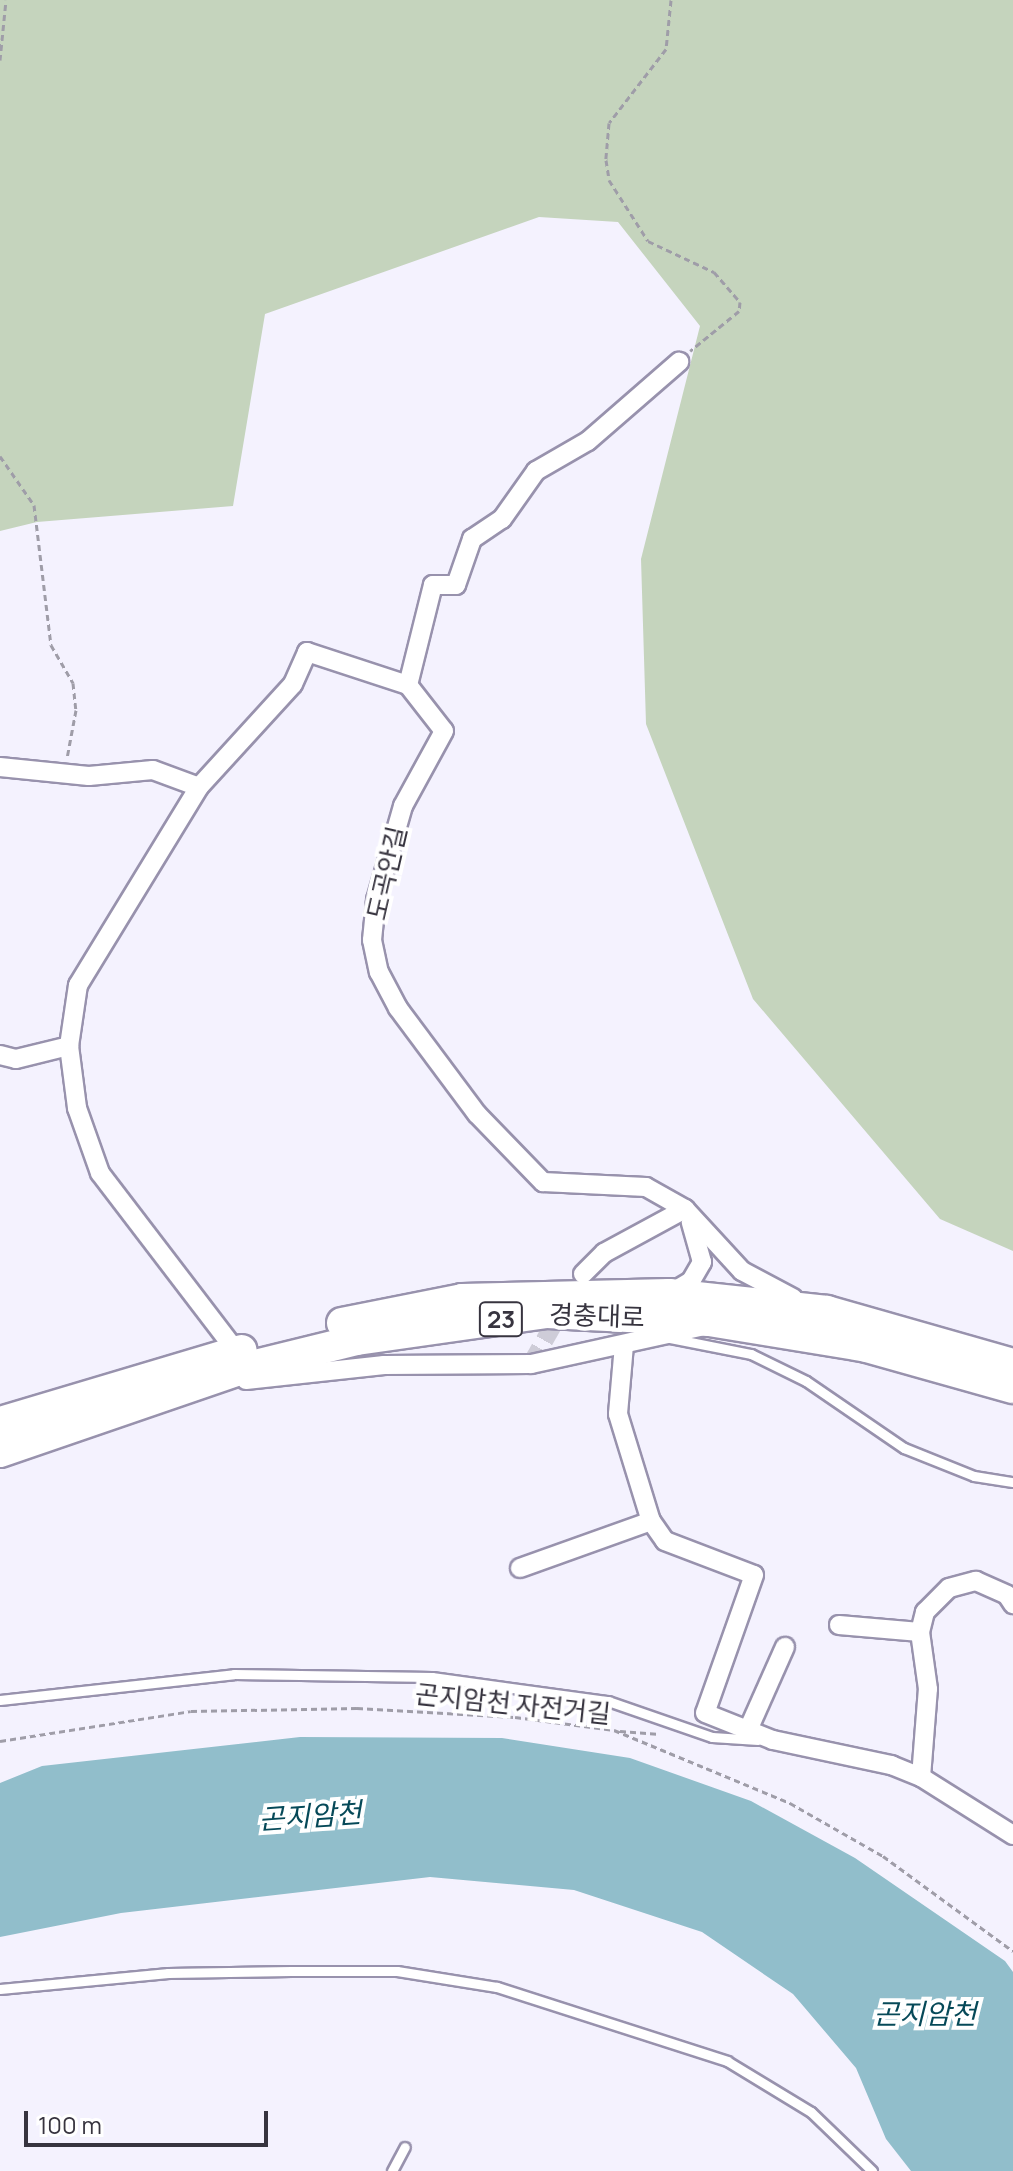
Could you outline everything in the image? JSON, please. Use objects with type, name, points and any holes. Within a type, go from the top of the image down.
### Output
[{"type":"main road","name":"경충대로","points":[[0,1422],[236,1351],[462,1299],[669,1294],[827,1311],[1013,1364]]},
{"type":"main road","name":"경충대로","points":[[0,1452],[251,1366],[357,1340],[547,1313],[709,1321],[867,1347],[1013,1388]]},
{"type":"street","points":[[236,1351],[100,1173],[77,1108],[69,1046],[78,985],[199,787],[277,704],[307,652],[408,685],[433,585],[456,585],[472,539],[502,519],[536,471],[588,441],[679,362]]},
{"type":"street","name":"도곡안길","points":[[408,685],[444,731],[403,806],[376,900],[372,940],[379,972],[398,1008],[477,1114],[543,1182],[646,1187],[685,1209],[742,1271],[767,1288],[827,1311]]},
{"type":"street","points":[[0,767],[65,774],[153,770],[199,787]]},
{"type":"street","points":[[0,1055],[16,1059],[69,1046]]},
{"type":"street","points":[[583,1274],[604,1253],[685,1209],[701,1244],[702,1262],[691,1281],[669,1294]]},
{"type":"street","points":[[172,1395],[253,1379],[384,1365],[531,1364],[667,1337],[709,1321]]},
{"type":"street","points":[[624,1345],[618,1414],[651,1521],[665,1541],[754,1575],[705,1713],[773,1740],[835,1750],[921,1777],[1013,1835]]},
{"type":"street","points":[[520,1568],[651,1521]]},
{"type":"street","points":[[921,1777],[928,1689],[920,1632],[925,1612],[949,1588],[976,1581],[1007,1595],[1013,1604]]},
{"type":"street","points":[[839,1625],[920,1632]]},
{"type":"street","points":[[748,1730],[785,1647]]},
{"type":"lane","points":[[667,1337],[751,1354],[806,1381],[904,1448],[974,1476],[1013,1482]]},
{"type":"lane","points":[[0,1700],[234,1674],[417,1677],[551,1691],[651,1713],[712,1737],[773,1740]]},
{"type":"lane","points":[[0,1989],[168,1973],[275,1971],[397,1971],[497,1987],[727,2061],[811,2112],[872,2171]]},
{"type":"lane","points":[[392,2171],[405,2147]]},
{"type":"path","points":[[0,60],[6,0]]},
{"type":"path","points":[[671,0],[666,49],[614,114],[605,143],[609,180],[639,231],[659,248],[714,272],[740,302],[739,311],[679,362]]},
{"type":"path","points":[[0,456],[34,505],[51,645],[73,683],[76,710],[65,774]]},
{"type":"path","name":"곤지암천 자전거길","points":[[0,1741],[191,1711],[357,1708],[515,1717],[614,1730],[790,1803],[883,1856],[1013,1951]]},
{"type":"green space","points":[[0,0],[1013,0],[1013,1251],[940,1219],[753,999],[646,724],[641,559],[700,326],[618,222],[539,217],[265,314],[233,506],[37,522],[0,531]]},
{"type":"water","name":"곤지암천","points":[[300,1737],[502,1738],[630,1758],[751,1801],[855,1858],[1005,1961],[1013,1972],[1013,2171],[911,2171],[886,2139],[856,2068],[793,1994],[702,1932],[574,1890],[430,1877],[121,1913],[0,1937],[0,1783],[42,1766]]},
{"type":"tunnel","points":[[531,1364],[563,1308]]}]
